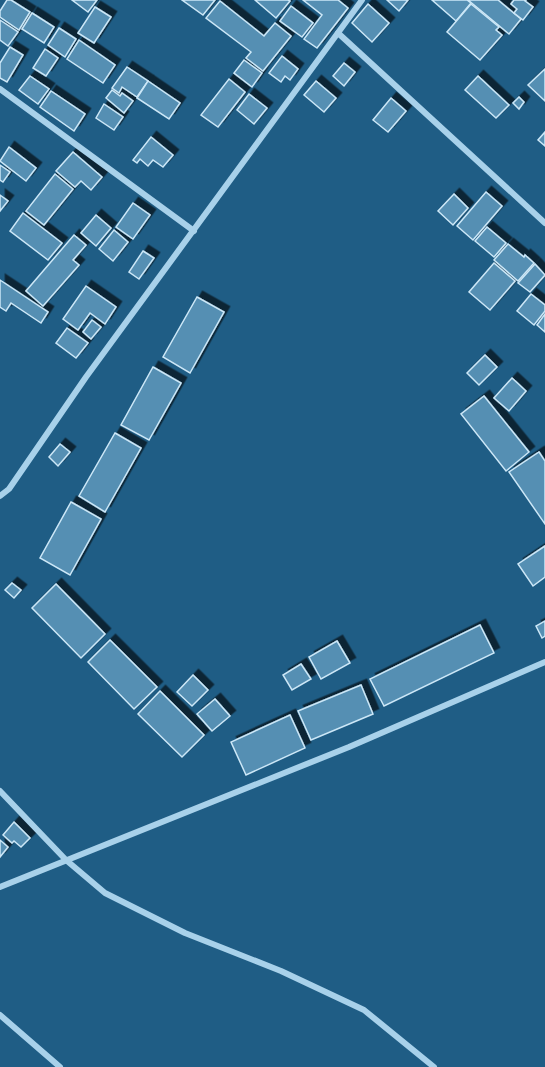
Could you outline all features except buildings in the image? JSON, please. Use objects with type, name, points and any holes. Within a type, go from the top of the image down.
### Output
[{"type":"street","points":[[0,496],[9,489],[86,377],[362,0]]},
{"type":"street","points":[[338,33],[545,223]]},
{"type":"street","points":[[0,89],[194,231]]},
{"type":"street","points":[[0,887],[349,747],[545,662]]},
{"type":"street","points":[[0,791],[66,860],[105,893],[185,933],[281,971],[364,1010],[434,1067]]},
{"type":"street","points":[[0,1015],[57,1066]]}]
